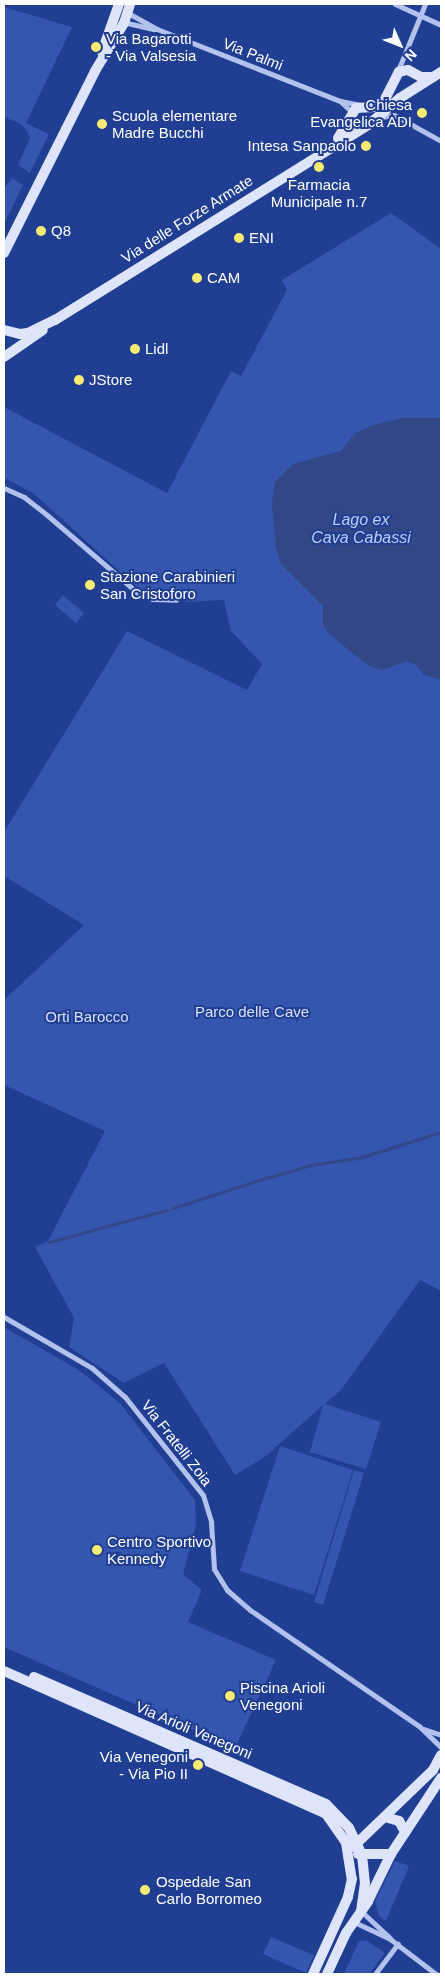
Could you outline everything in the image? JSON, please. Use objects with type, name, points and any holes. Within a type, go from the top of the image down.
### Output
[{"type":"street","points":[[4,253],[125,14],[119,4]]},
{"type":"street","points":[[395,4],[441,25]]},
{"type":"street","name":"Via delle Forze Armate","points":[[335,143],[353,114],[365,106],[384,100],[396,77],[425,4]]},
{"type":"street","name":"Via Palmi","points":[[125,14],[157,29],[340,101],[365,106]]},
{"type":"street","name":"Via Palmi","points":[[125,14],[157,29]]},
{"type":"street","points":[[396,77],[397,90],[411,93],[418,84],[404,55]]},
{"type":"street","name":"Via delle Forze Armate","points":[[396,77],[412,72],[421,77],[437,75]]},
{"type":"street","name":"Via delle Forze Armate","points":[[4,357],[55,320],[370,122],[437,75]]},
{"type":"street","name":"Via Palmi","points":[[340,101],[353,114]]},
{"type":"street","points":[[394,115],[396,102]]},
{"type":"street","points":[[365,106],[373,114],[370,122]]},
{"type":"street","points":[[353,114],[356,123],[370,122],[394,115],[441,141]]},
{"type":"street","name":"Via delle Forze Armate","points":[[4,330],[20,334],[28,333],[55,320]]},
{"type":"street","points":[[4,488],[24,497],[47,515],[139,594],[153,600],[176,600]]},
{"type":"street","name":"Via Fratelli Zoia","points":[[4,1317],[92,1368],[125,1397],[203,1495],[211,1522],[214,1570],[227,1590],[250,1610],[420,1727],[441,1747]]},
{"type":"street","name":"Via Arioli Venegoni","points":[[4,1664],[316,1798],[342,1818],[357,1842],[362,1855],[365,1883],[361,1912]]},
{"type":"street","name":"Via Arioli Venegoni","points":[[4,1671],[316,1808],[338,1828],[349,1852],[352,1879],[343,1908],[313,1974]]},
{"type":"street","name":"Via Fratelli Zoia","points":[[420,1727],[441,1735]]},
{"type":"street","points":[[392,1854],[362,1855],[349,1852],[357,1842],[433,1770],[441,1755]]},
{"type":"street","points":[[327,1974],[334,1957],[392,1854],[441,1778]]},
{"type":"street","points":[[385,1817],[399,1821],[405,1832]]},
{"type":"street","points":[[343,1908],[361,1912],[390,1939]]},
{"type":"street","points":[[343,1908],[354,1922],[398,1944],[436,1974]]},
{"type":"street","points":[[376,1974],[398,1944]]},
{"type":"street","points":[[322,1953],[334,1957]]},
{"type":"green space","points":[[4,7],[72,27],[26,123],[49,134],[30,173],[18,165],[30,138],[27,131],[21,124],[4,117]]},
{"type":"green space","points":[[12,178],[23,185],[4,224],[4,189]]},
{"type":"green space","name":"Parco delle Cave","points":[[391,213],[441,249],[441,1291],[420,1280],[341,1390],[325,1404],[381,1422],[366,1469],[310,1452],[323,1405],[266,1456],[235,1475],[164,1363],[124,1383],[69,1347],[74,1318],[35,1247],[48,1241],[105,1131],[4,1085],[4,1000],[84,925],[4,876],[4,832],[127,631],[247,690],[262,664],[231,631],[224,600],[185,602],[183,594],[150,594],[136,586],[33,493],[4,478],[4,407],[167,493],[231,371],[241,376],[287,290],[282,280]]},
{"type":"green space","points":[[63,595],[84,613],[76,623],[55,605]]},
{"type":"green space","name":"Centro Sportivo Kennedy","points":[[4,1327],[79,1370],[120,1403],[195,1500],[196,1525],[183,1574],[202,1590],[188,1622],[276,1660],[235,1748],[4,1647]]},
{"type":"green space","points":[[280,1446],[353,1470],[314,1595],[240,1571]]},
{"type":"green space","points":[[354,1470],[364,1473],[323,1605],[314,1602]]},
{"type":"green space","points":[[395,1861],[409,1866],[386,1921],[379,1916],[375,1901]]},
{"type":"green space","points":[[271,1937],[314,1955],[306,1973],[263,1954]]},
{"type":"green space","points":[[366,1940],[385,1953],[369,1974],[344,1974],[359,1941]]},
{"type":"water","name":"Lago ex Cava Cabassi","points":[[403,418],[441,418],[441,678],[438,679],[424,675],[416,665],[407,661],[382,670],[369,666],[328,633],[323,625],[323,606],[281,564],[276,548],[272,504],[275,482],[293,464],[341,451],[355,433],[373,425]]},
{"type":"waterway","points":[[173,1208],[311,1165],[363,1157],[441,1132]]},
{"type":"waterway","points":[[49,1242],[167,1210]]},
{"type":"place","name":"Via Bagarotti - Via Valsesia","points":[[96,47]]},
{"type":"place","name":"Chiesa Evangelica ADI","points":[[422,113]]},
{"type":"place","name":"Scuola elementare Madre Bucchi","points":[[102,124]]},
{"type":"place","name":"Intesa Sanpaolo","points":[[366,146]]},
{"type":"place","name":"Farmacia Municipale n.7","points":[[319,167]]},
{"type":"place","name":"Q8","points":[[41,231]]},
{"type":"place","name":"ENI","points":[[239,238]]},
{"type":"place","name":"CAM","points":[[197,278]]},
{"type":"place","name":"Lidl","points":[[135,349]]},
{"type":"place","name":"JStore","points":[[79,380]]},
{"type":"place","name":"Stazione Carabinieri San Cristoforo","points":[[90,585]]},
{"type":"place","name":"Centro Sportivo Kennedy","points":[[97,1550]]},
{"type":"place","name":"Piscina Arioli Venegoni","points":[[230,1696]]},
{"type":"place","name":"Via Venegoni - Via Pio II","points":[[198,1765]]},
{"type":"place","name":"Ospedale San Carlo Borromeo","points":[[145,1890]]},
{"type":"park label","name":"Orti Barocco","points":[[87,1017]]}]
